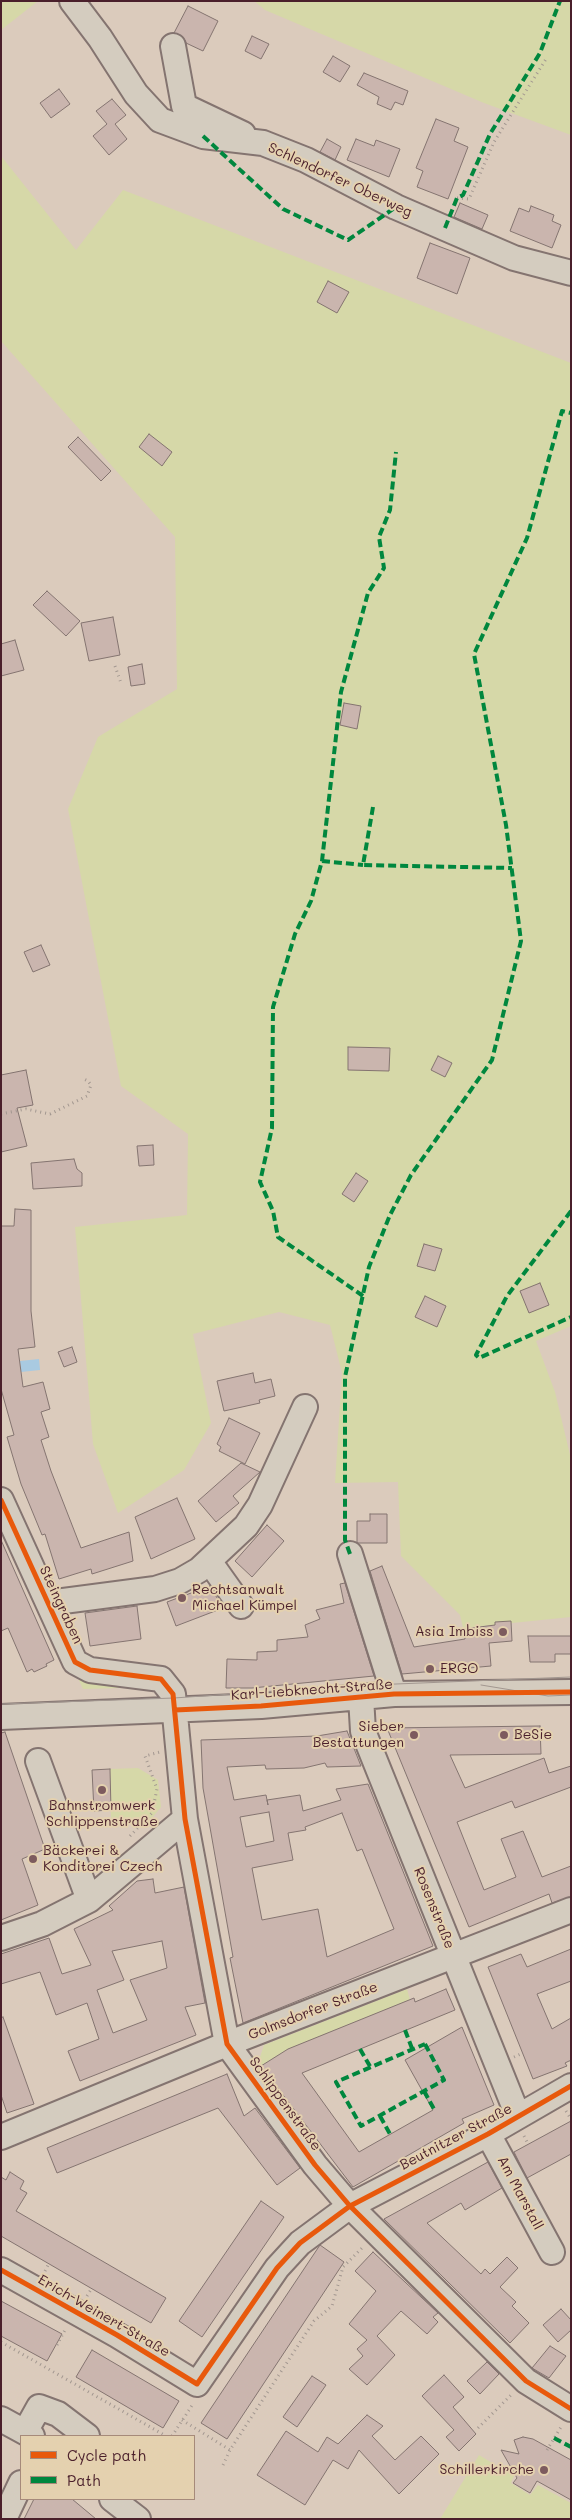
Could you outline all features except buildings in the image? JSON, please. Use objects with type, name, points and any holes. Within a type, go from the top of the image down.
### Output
[{"type":"street","name":"Schlendorfer Oberweg","points":[[72,1],[100,38],[136,94],[160,120],[203,136],[263,143],[306,160],[396,207],[514,258],[571,273]]},
{"type":"street","points":[[172,46],[184,106],[263,143]]},
{"type":"street","points":[[48,1603],[155,1589],[180,1581],[209,1561],[246,1526],[260,1505],[305,1407]]},
{"type":"street","name":"Steingraben","points":[[1,1500],[75,1662],[90,1670],[161,1679],[173,1694],[174,1710]]},
{"type":"street","points":[[350,1554],[394,1694]]},
{"type":"street","points":[[209,1561],[241,1606]]},
{"type":"street","name":"Karl-Liebknecht-Straße","points":[[1,1717],[262,1706],[394,1694],[571,1692]]},
{"type":"street","name":"Rosenstraße","points":[[361,1697],[363,1731],[518,2116]]},
{"type":"street","name":"Schlippenstraße","points":[[174,1710],[185,1819],[228,2044],[315,2165],[350,2206],[526,2381],[571,2409]]},
{"type":"street","points":[[38,1761],[89,1900]]},
{"type":"street","points":[[1,1938],[42,1924],[89,1900],[185,1819]]},
{"type":"street","name":"Golmsdorfer Straße","points":[[1,2137],[228,2044],[571,1910]]},
{"type":"street","name":"Beutnitzer Straße","points":[[350,2206],[488,2134],[571,2086]]},
{"type":"street","name":"Am Marstall","points":[[488,2134],[552,2252]]},
{"type":"street","points":[[197,2384],[286,2256],[350,2206]]},
{"type":"street","name":"Erich-Weinert-Straße","points":[[1,2270],[197,2384]]},
{"type":"street","points":[[1,2418],[29,2434],[39,2407],[58,2414],[86,2435]]},
{"type":"street","points":[[4,2519],[20,2485]]},
{"type":"path","points":[[457,198],[469,199],[494,142],[546,59]]},
{"type":"path","points":[[115,666],[121,683]]},
{"type":"path","points":[[1,1114],[26,1109],[50,1114],[88,1096],[91,1085],[88,1080],[82,1078]]},
{"type":"path","points":[[124,1841],[152,1813],[157,1789],[145,1756],[165,1751]]},
{"type":"path","points":[[223,2465],[230,2450],[314,2321],[332,2306],[344,2267],[376,2233]]},
{"type":"path","points":[[1,2342],[164,2435]]},
{"type":"path","points":[[478,2428],[526,2381]]},
{"type":"path","points":[[173,2435],[200,2393],[197,2384]]},
{"type":"path","points":[[182,2420],[230,2450]]},
{"type":"path","points":[[547,2450],[550,2445]]},
{"type":"green space","points":[[1,1],[38,1],[1,30]]},
{"type":"green space","points":[[254,1],[571,1],[571,135],[484,103],[265,10]]},
{"type":"green space","points":[[1,156],[76,250],[123,190],[571,363],[571,1326],[536,1341],[555,1392],[571,1459],[571,1617],[463,1628],[460,1615],[401,1556],[398,1482],[335,1483],[342,1373],[330,1325],[279,1312],[193,1334],[211,1423],[184,1470],[118,1513],[93,1444],[75,1227],[187,1215],[188,1134],[121,1086],[68,809],[98,737],[177,689],[175,537],[1,341]]},
{"type":"green space","points":[[77,1676],[158,1687],[83,1689]]},
{"type":"green space","points":[[138,1768],[158,1780],[161,1807],[152,1818],[111,1819],[110,1769]]},
{"type":"green space","points":[[407,1989],[410,2000],[287,2050],[261,2066],[258,2063],[264,2045]]},
{"type":"green space","points":[[479,2455],[514,2476],[511,2483],[530,2495],[538,2485],[571,2503],[571,2519],[440,2519]]},
{"type":"water","points":[[39,1359],[40,1370],[21,1372],[20,1361]]},
{"type":"tram line","points":[[1,1704],[174,1698],[346,1686],[571,1677]]},
{"type":"tram line","points":[[481,1685],[548,1696],[571,1695]]},
{"type":"marked path","points":[[445,228],[457,198],[463,195],[490,134],[540,53],[560,1]]},
{"type":"marked path","points":[[203,136],[283,209],[348,240],[396,207]]},
{"type":"marked path","points":[[350,1554],[345,1540],[345,1377],[369,1267],[390,1215],[411,1175],[492,1060],[521,941],[506,825],[474,654],[527,538],[562,411],[571,413]]},
{"type":"marked path","points":[[363,1296],[278,1237],[273,1211],[260,1182],[272,1128],[273,1007],[295,934],[311,901],[322,861],[341,692],[368,593],[384,568],[379,537],[390,510],[396,452]]},
{"type":"marked path","points":[[373,807],[363,865],[512,868]]},
{"type":"marked path","points":[[322,861],[363,865]]},
{"type":"marked path","points":[[571,1211],[507,1296],[476,1355],[479,1358],[571,1317]]},
{"type":"marked path","points":[[405,2030],[413,2051]]},
{"type":"marked path","points":[[425,2044],[444,2080],[361,2126],[336,2082],[425,2044]]},
{"type":"marked path","points":[[360,2049],[371,2068]]},
{"type":"marked path","points":[[424,2091],[434,2109]]},
{"type":"marked path","points":[[380,2116],[390,2134]]},
{"type":"marked path","points":[[554,2438],[571,2447]]},
{"type":"cycle path","points":[[1,1500],[75,1662],[90,1670],[161,1679],[173,1694],[185,1819],[227,2044],[315,2165],[350,2206],[526,2381],[571,2409]]},
{"type":"cycle path","points":[[175,1710],[261,1706],[394,1694],[571,1692]]},
{"type":"cycle path","points":[[1,2270],[117,2335],[197,2384],[277,2268],[300,2243],[350,2206],[488,2134],[571,2086]]},
{"type":"place","name":"Rechtsanwalt Michael Kümpel","points":[[182,1598]]},
{"type":"place","name":"Asia Imbiss","points":[[503,1632]]},
{"type":"place","name":"ERGO","points":[[430,1669]]},
{"type":"place","name":"Sieber Bestattungen","points":[[414,1735]]},
{"type":"place","name":"BeSie","points":[[504,1735]]},
{"type":"place","name":"Bahnstromwerk Schlippenstraße","points":[[102,1790]]},
{"type":"place","name":"Bäckerei & Konditorei Czech","points":[[33,1859]]},
{"type":"place","name":"Schillerkirche","points":[[544,2470]]}]
